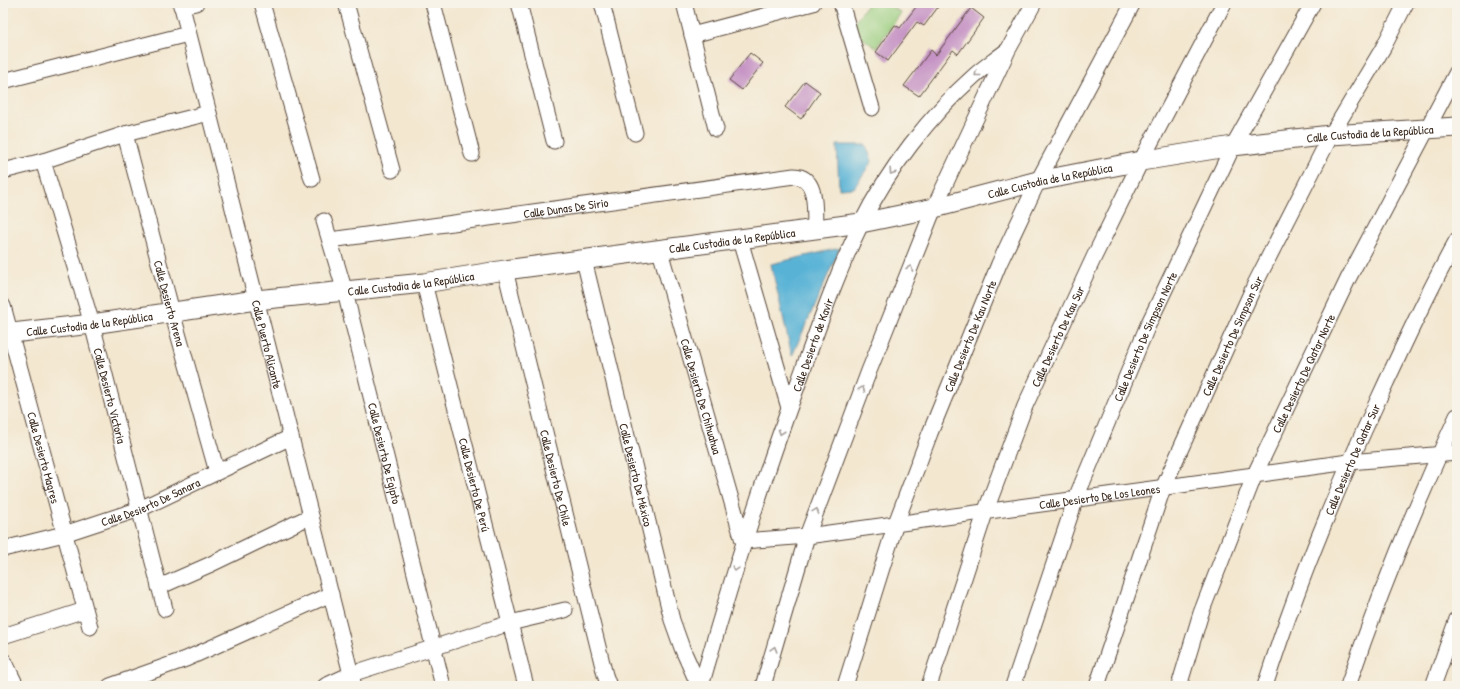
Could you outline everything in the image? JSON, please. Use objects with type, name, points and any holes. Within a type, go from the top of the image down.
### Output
[{"type":"main road","name":"Calle Custodia de la República","points":[[7,334],[92,324],[256,300],[345,292],[424,282],[504,270],[660,251],[862,223],[934,208],[1038,181],[1141,161],[1233,146],[1332,135],[1457,127]]},
{"type":"main road","points":[[3,663],[14,686]]},
{"type":"street","points":[[181,5],[196,3]]},
{"type":"street","points":[[262,3],[312,179]]},
{"type":"street","points":[[346,3],[392,170]]},
{"type":"street","points":[[433,3],[472,154]]},
{"type":"street","points":[[519,3],[554,141]]},
{"type":"street","points":[[602,3],[635,133]]},
{"type":"street","points":[[684,3],[716,129]]},
{"type":"street","points":[[692,35],[813,3]]},
{"type":"street","points":[[841,3],[872,108]]},
{"type":"street","name":"Calle Desierto de Kavir","points":[[763,686],[807,536],[869,371],[934,208],[1008,50],[1034,3]]},
{"type":"street","name":"Calle Desierto De Kau Norte","points":[[845,686],[896,524],[974,325],[1038,181],[1134,3]]},
{"type":"street","name":"Calle Desierto De Kau Sur","points":[[929,686],[986,510],[1025,406],[1094,257],[1141,161],[1224,3]]},
{"type":"street","name":"Calle Desierto De Simpson Norte","points":[[1013,686],[1076,498],[1148,326],[1233,146],[1313,3]]},
{"type":"street","name":"Calle Desierto De Simpson Sur","points":[[1097,686],[1163,488],[1254,284],[1332,135],[1383,48],[1406,3]]},
{"type":"street","name":"Calle Puerto Alicante","points":[[181,5],[353,680]]},
{"type":"street","points":[[3,81],[188,34]]},
{"type":"street","name":"Calle Desierto de Kavir","points":[[700,686],[743,541],[789,408],[828,299],[862,223],[898,162],[927,126],[974,76],[1008,50]]},
{"type":"street","name":"Calle Desierto De Qatar Norte","points":[[1179,686],[1201,613],[1255,474],[1348,279],[1457,72]]},
{"type":"street","points":[[3,171],[43,161],[125,134],[209,114]]},
{"type":"street","name":"Calle Desierto Arena","points":[[125,134],[172,312],[217,472]]},
{"type":"street","name":"Calle Desierto Victoria","points":[[43,161],[92,324],[140,509],[164,609]]},
{"type":"street","name":"Calle Dunas De Sirio","points":[[330,240],[801,176],[808,180],[812,187],[815,230]]},
{"type":"street","name":"Calle Desierto De Egipto","points":[[324,221],[345,292],[432,648],[443,686]]},
{"type":"street","points":[[740,240],[789,408]]},
{"type":"street","name":"Calle Desierto De Qatar Sur","points":[[1265,686],[1299,584],[1349,462],[1406,341],[1457,240]]},
{"type":"street","name":"Calle Desierto De Chihuahua","points":[[660,251],[743,541]]},
{"type":"street","name":"Calle Desierto De México","points":[[584,260],[671,616],[682,648],[700,686]]},
{"type":"street","name":"Calle Desierto De Chile","points":[[504,270],[604,675],[609,686]]},
{"type":"street","name":"Calle Desierto De Perú","points":[[424,282],[526,686]]},
{"type":"street","name":"Calle Desierto Magres","points":[[3,306],[7,334],[90,627]]},
{"type":"street","points":[[1348,686],[1369,624],[1440,453],[1457,416]]},
{"type":"street","name":"Calle Desierto De Sanara","points":[[3,549],[64,534],[140,509],[291,437]]},
{"type":"street","name":"Calle Desierto De Los Leones","points":[[743,541],[807,536],[986,510],[1163,488],[1349,462],[1440,453],[1457,453]]},
{"type":"street","points":[[159,587],[209,565],[311,516]]},
{"type":"street","points":[[110,686],[186,659],[331,594]]},
{"type":"street","points":[[3,636],[85,610]]},
{"type":"street","points":[[325,686],[353,680],[432,648],[510,623],[565,610]]},
{"type":"street","points":[[1433,686],[1457,619]]},
{"type":"green space","points":[[868,3],[887,3],[901,13],[876,48],[850,29]]},
{"type":"water","points":[[837,145],[866,145],[872,161],[854,188],[839,189]]},
{"type":"water","points":[[840,248],[792,356],[771,264]]},
{"type":"building","points":[[919,3],[941,3],[924,26],[917,22],[888,61],[876,52],[895,25],[900,28]]},
{"type":"building","points":[[971,8],[984,18],[958,54],[953,50],[919,96],[904,86],[931,50],[936,55]]},
{"type":"building","points":[[750,53],[763,63],[742,90],[729,80]]},
{"type":"building","points":[[805,81],[820,92],[801,119],[785,107]]}]
